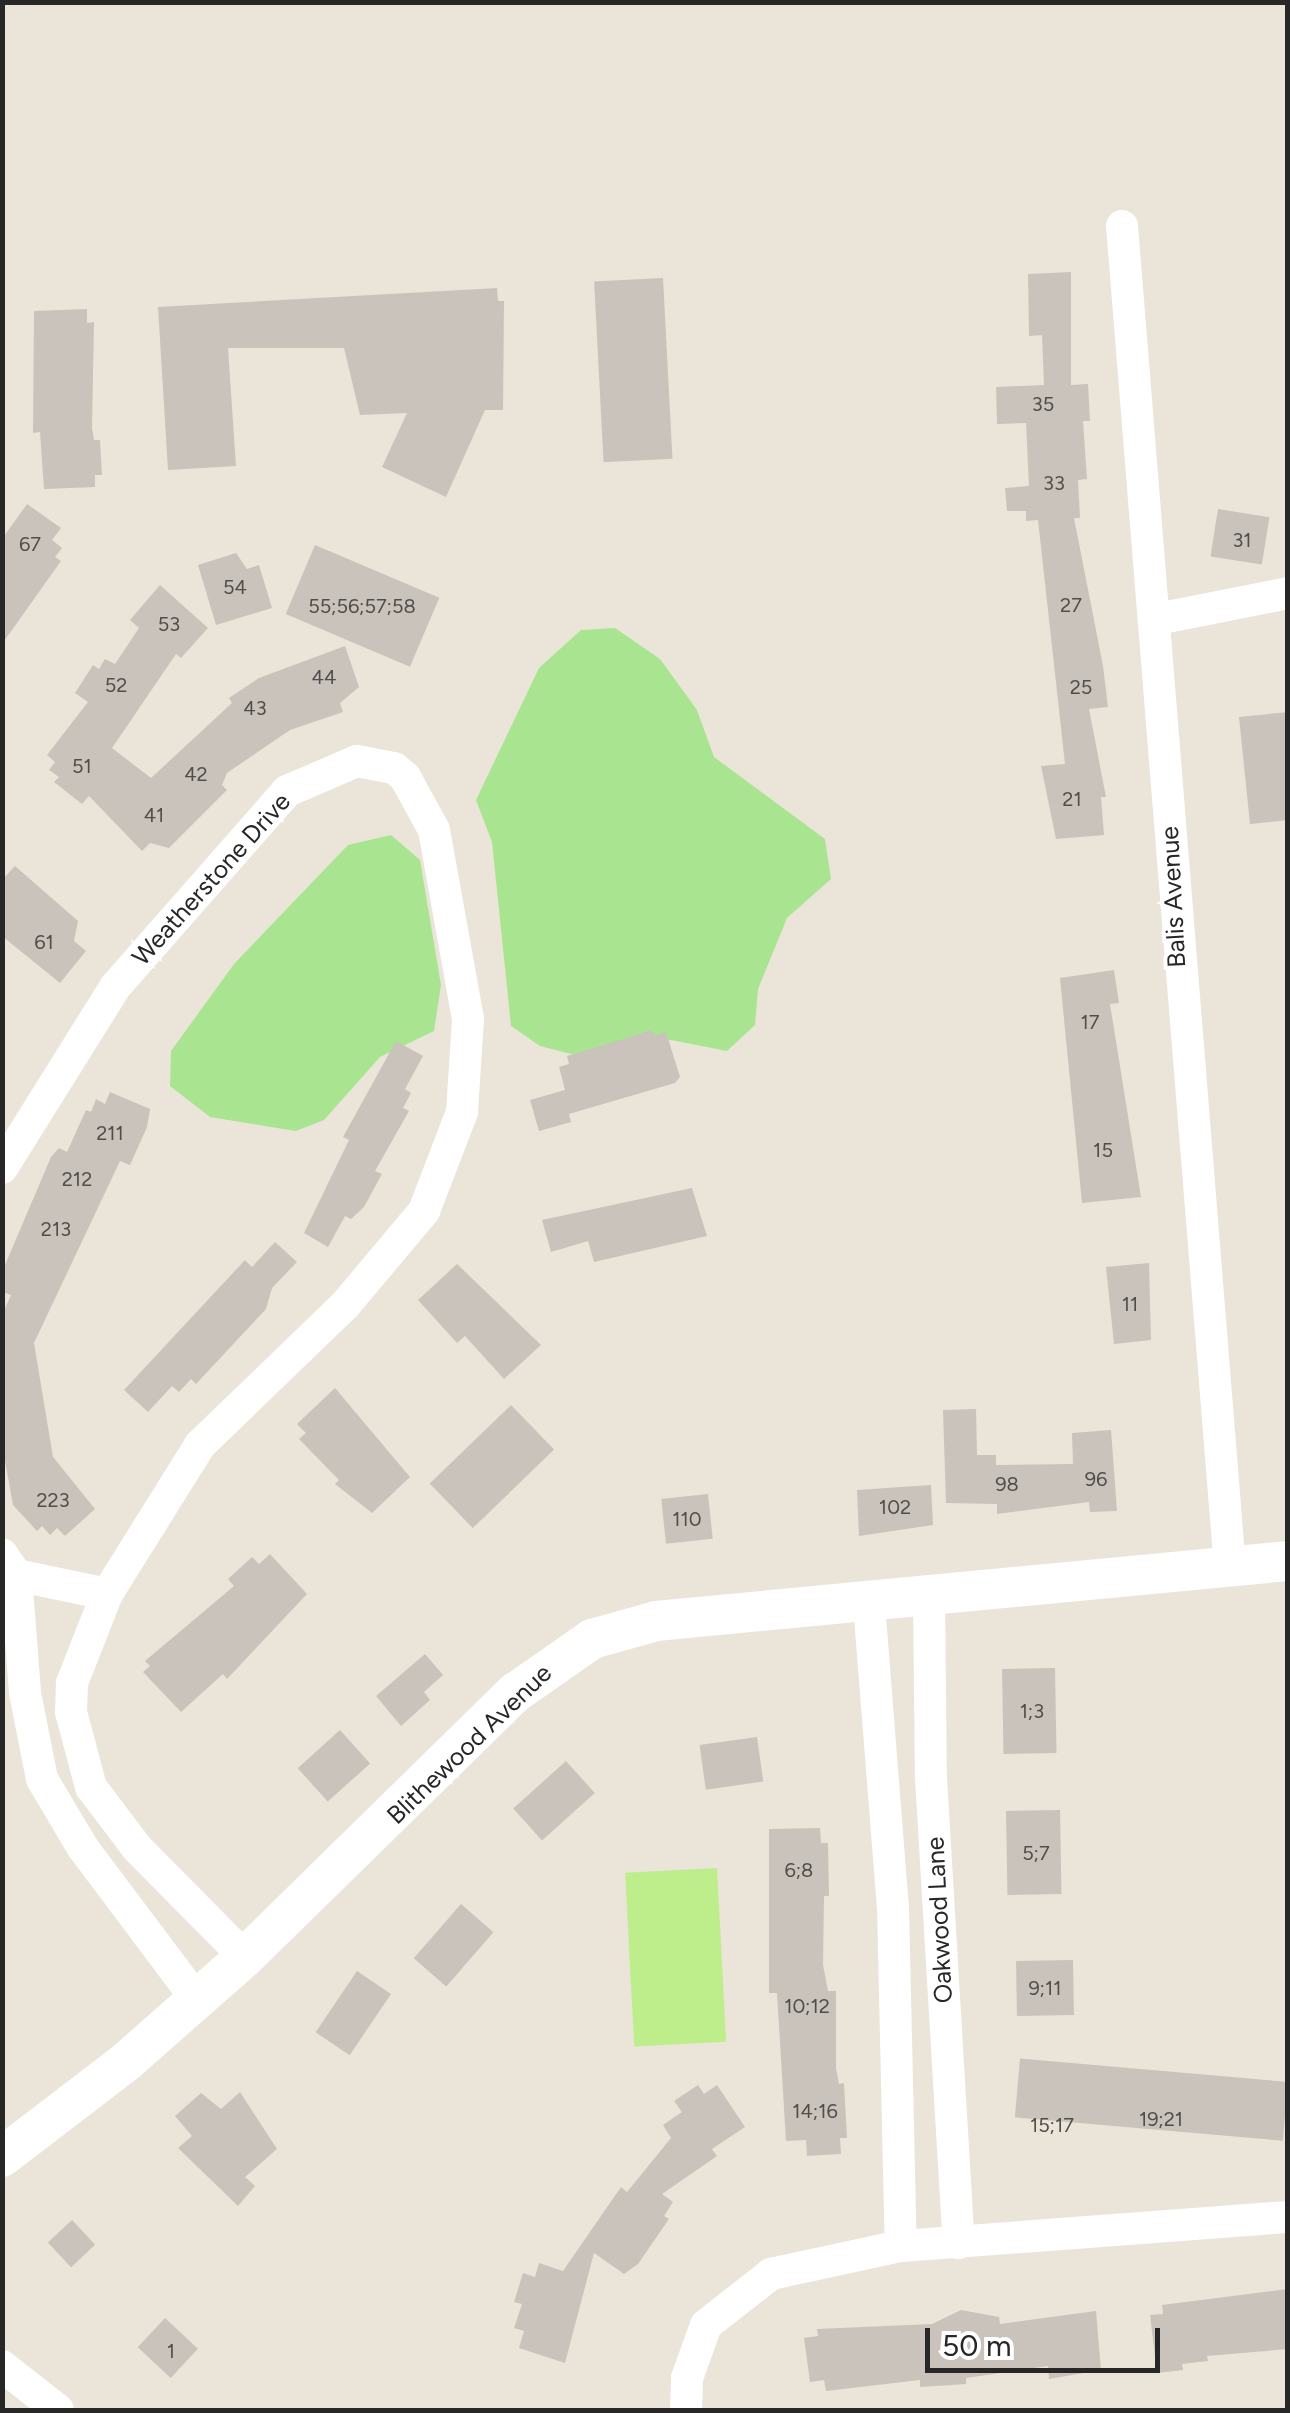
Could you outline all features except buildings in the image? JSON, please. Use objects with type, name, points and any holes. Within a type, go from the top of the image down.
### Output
[{"type":"street","name":"Balis Avenue","points":[[1122,226],[1140,505],[1157,619],[1175,941],[1230,1568]]},
{"type":"street","points":[[1157,619],[1288,594]]},
{"type":"street","name":"Weatherstone Drive","points":[[2,1168],[116,987],[286,791],[357,761],[405,777],[434,830],[462,962],[468,1075],[452,1150],[405,1240],[200,1446],[106,1594],[72,1683],[70,1712],[91,1787],[137,1848],[245,1957]]},
{"type":"street","name":"Blithewood Avenue","points":[[2,2158],[197,2000],[516,1692],[572,1649],[656,1621],[869,1604],[1288,1561]]},
{"type":"street","points":[[106,1594],[9,1565],[42,1779],[83,1848],[197,2000]]},
{"type":"street","name":"Oakwood Lane","points":[[929,1597],[931,1778],[959,2243]]},
{"type":"street","name":"Oakwood Lane","points":[[869,1604],[894,1906],[901,2246]]},
{"type":"street","points":[[686,2410],[695,2346],[706,2326],[746,2287],[842,2255],[901,2246],[1288,2218]]},
{"type":"street","points":[[2,2366],[58,2410]]},
{"type":"green space","points":[[615,628],[660,659],[697,710],[714,757],[825,839],[831,879],[787,918],[758,989],[755,1025],[727,1051],[671,1040],[575,1055],[540,1046],[511,1026],[492,842],[476,800],[539,668],[581,630]]},
{"type":"green space","points":[[391,835],[420,860],[441,985],[434,1031],[380,1057],[324,1120],[296,1131],[210,1117],[170,1086],[171,1051],[234,964],[348,845]]},
{"type":"green space","points":[[717,1868],[726,2042],[634,2047],[625,1873]]}]
